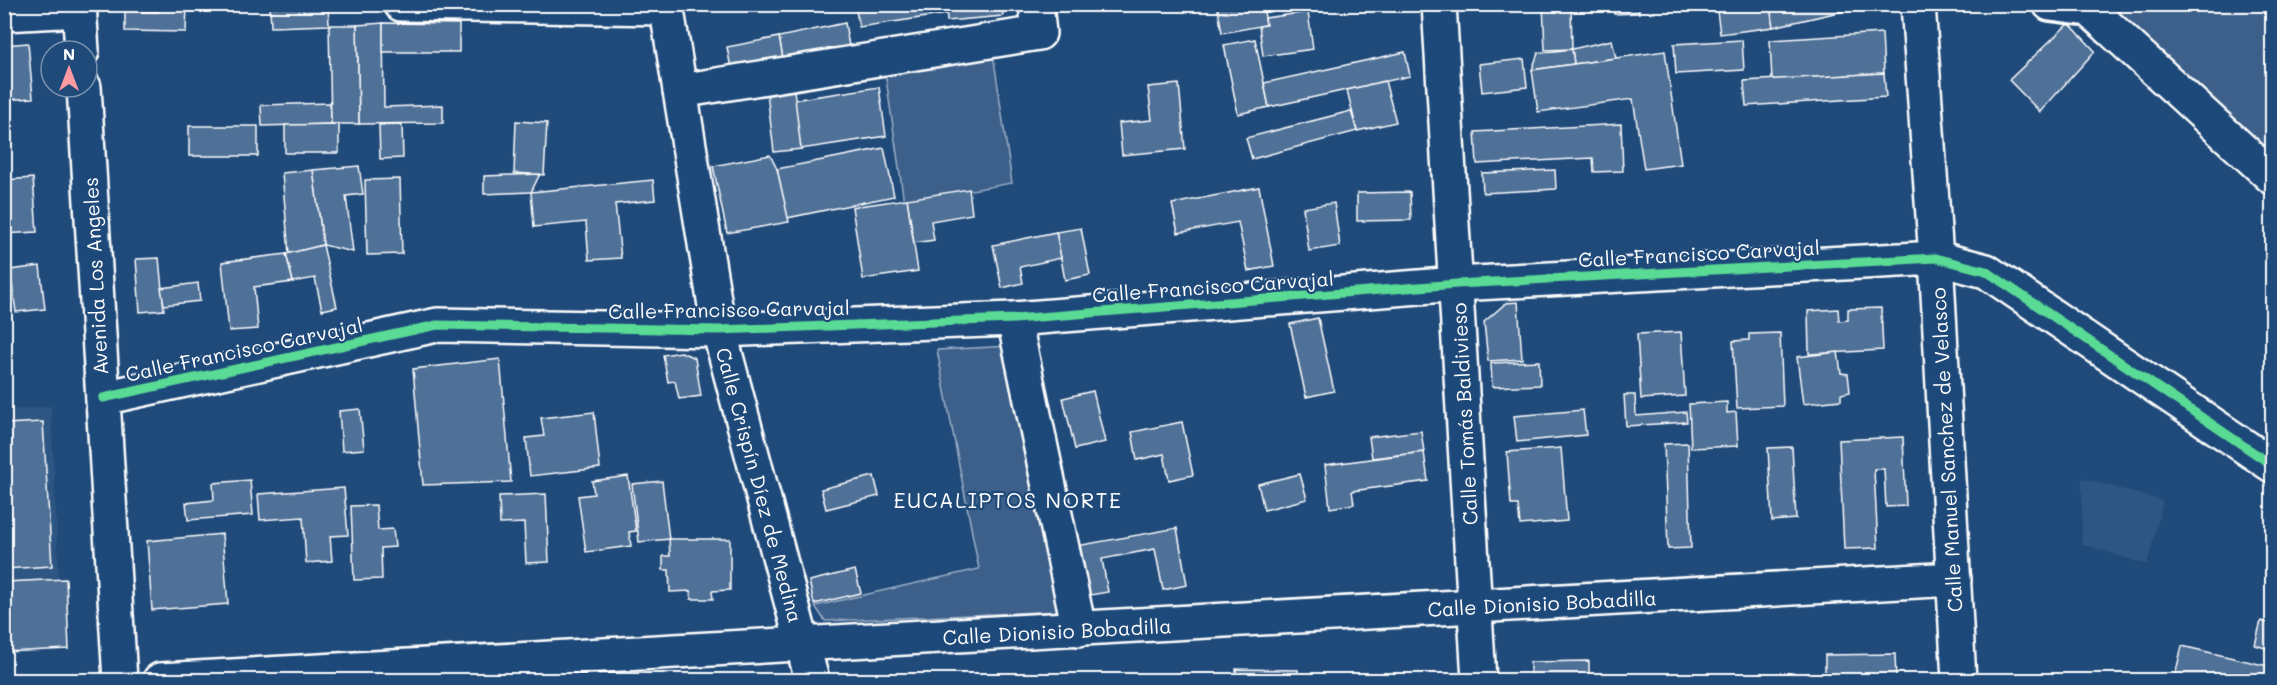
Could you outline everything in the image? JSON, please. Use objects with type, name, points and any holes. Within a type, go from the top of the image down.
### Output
[{"type":"street","points":[[401,4],[666,6]]},
{"type":"street","points":[[680,91],[1039,33],[1036,4]]},
{"type":"street","name":"Calle Tomás Baldivieso","points":[[1439,4],[1479,681]]},
{"type":"street","name":"Calle Manuel Sanchez de Velasco","points":[[1918,4],[1936,258],[1959,681]]},
{"type":"street","points":[[2050,4],[2089,9],[2272,177]]},
{"type":"street","name":"Calle Crispín Díez de Medina","points":[[666,6],[719,330],[812,681]]},
{"type":"street","points":[[4,14],[79,7],[81,39]]},
{"type":"street","name":"Avenida Los Angeles","points":[[85,99],[120,681]]},
{"type":"street","name":"Calle Francisco Carvajal","points":[[103,398],[437,325],[719,330],[1014,319],[1456,285],[1936,258],[1986,271],[2272,465]]},
{"type":"street","points":[[1014,319],[1079,629]]},
{"type":"street","name":"Calle Dionisio Bobadilla","points":[[160,681],[1954,579]]},
{"type":"shaded area","points":[[2105,5],[2272,5],[2272,155]]},
{"type":"shaded area","points":[[993,53],[1012,183],[904,202],[885,72]]},
{"type":"shaded area","points":[[1010,346],[1065,611],[825,621],[815,606],[979,569],[937,350]]},
{"type":"shaded area","points":[[4,392],[9,410],[51,406],[62,647],[5,651]]},
{"type":"shaded area","points":[[2082,478],[2163,501],[2147,565],[2082,544]]},
{"type":"building","points":[[158,4],[187,4],[186,32],[125,31],[125,11],[158,12]]},
{"type":"building","points":[[855,4],[946,4],[947,14],[859,27]]},
{"type":"building","points":[[946,4],[1002,4],[1003,16],[947,21]]},
{"type":"building","points":[[1217,4],[1263,4],[1266,25],[1222,33]]},
{"type":"building","points":[[1543,4],[1571,4],[1572,49],[1545,50]]},
{"type":"building","points":[[1614,4],[1639,4],[1639,13],[1614,14]]},
{"type":"building","points":[[1770,4],[1773,27],[1720,34],[1717,11]]},
{"type":"building","points":[[1770,4],[1874,4],[1773,27]]},
{"type":"building","points":[[328,5],[329,25],[271,27],[270,7]]},
{"type":"building","points":[[1308,12],[1313,49],[1263,56],[1259,26],[1266,25],[1265,18]]},
{"type":"building","points":[[383,23],[384,107],[443,105],[443,123],[359,124],[357,25]]},
{"type":"building","points":[[383,23],[459,24],[459,52],[383,52]]},
{"type":"building","points":[[845,23],[850,52],[784,65],[779,37]]},
{"type":"building","points":[[2069,23],[2095,51],[2040,112],[2009,80]]},
{"type":"building","points":[[329,25],[357,25],[359,124],[331,124]]},
{"type":"building","points":[[1882,33],[1884,73],[1772,80],[1770,40]]},
{"type":"building","points":[[779,37],[784,64],[732,74],[727,47]]},
{"type":"building","points":[[1255,39],[1269,107],[1238,114],[1224,45]]},
{"type":"building","points":[[1612,40],[1616,58],[1574,64],[1572,49]]},
{"type":"building","points":[[1742,40],[1744,70],[1676,74],[1674,44]]},
{"type":"building","points":[[28,43],[33,98],[4,100],[4,45]]},
{"type":"building","points":[[1572,49],[1574,64],[1532,70],[1538,53]]},
{"type":"building","points":[[1665,51],[1681,164],[1644,169],[1633,99],[1538,112],[1532,70]]},
{"type":"building","points":[[1405,52],[1410,76],[1269,107],[1264,83]]},
{"type":"building","points":[[1524,59],[1527,87],[1482,92],[1479,64]]},
{"type":"building","points":[[1884,73],[1886,97],[1746,106],[1744,81]]},
{"type":"building","points":[[1385,81],[1396,122],[1357,131],[1347,90]]},
{"type":"building","points":[[1179,84],[1185,149],[1122,155],[1119,123],[1152,120],[1148,87]]},
{"type":"building","points":[[879,87],[886,136],[801,149],[793,100]]},
{"type":"building","points":[[794,90],[801,149],[774,152],[767,93]]},
{"type":"building","points":[[330,103],[331,124],[262,126],[261,105]]},
{"type":"building","points":[[1351,111],[1357,131],[1252,159],[1246,138]]},
{"type":"building","points":[[516,121],[547,123],[544,175],[514,173]]},
{"type":"building","points":[[339,124],[339,153],[285,153],[285,125]]},
{"type":"building","points":[[402,124],[403,158],[380,159],[379,125]]},
{"type":"building","points":[[1621,124],[1623,171],[1594,172],[1593,158],[1477,164],[1475,132]]},
{"type":"building","points":[[189,126],[258,126],[258,156],[189,156]]},
{"type":"building","points":[[884,148],[894,196],[787,218],[777,169]]},
{"type":"building","points":[[770,155],[777,169],[789,222],[727,233],[713,166]]},
{"type":"building","points":[[359,166],[363,194],[346,196],[353,252],[323,245],[313,170]]},
{"type":"building","points":[[313,170],[323,245],[289,254],[282,173]]},
{"type":"building","points":[[1555,170],[1556,189],[1483,193],[1482,173]]},
{"type":"building","points":[[540,174],[531,192],[484,194],[484,176]]},
{"type":"building","points":[[33,178],[37,232],[4,234],[4,180]]},
{"type":"building","points":[[400,179],[402,254],[367,255],[365,180]]},
{"type":"building","points":[[653,180],[655,200],[615,204],[621,258],[589,260],[586,222],[534,227],[531,192]]},
{"type":"building","points":[[1259,187],[1274,266],[1248,271],[1238,222],[1178,233],[1172,204]]},
{"type":"building","points":[[969,189],[972,214],[931,221],[934,240],[914,243],[907,199]]},
{"type":"building","points":[[1410,192],[1411,220],[1357,221],[1357,193]]},
{"type":"building","points":[[907,199],[918,271],[863,279],[852,207]]},
{"type":"building","points":[[1334,203],[1340,246],[1309,251],[1303,208]]},
{"type":"building","points":[[1081,228],[1090,275],[1065,280],[1056,232]]},
{"type":"building","points":[[1056,232],[1061,258],[1020,267],[1023,283],[1002,288],[993,245]]},
{"type":"building","points":[[4,234],[13,289],[4,290]]},
{"type":"building","points":[[323,245],[337,307],[322,310],[315,278],[293,282],[286,254]]},
{"type":"building","points":[[286,254],[293,282],[254,287],[258,329],[229,331],[222,262]]},
{"type":"building","points":[[159,258],[164,310],[140,312],[136,259]]},
{"type":"building","points":[[40,266],[45,309],[16,312],[10,270]]},
{"type":"building","points":[[198,283],[200,301],[164,305],[161,288]]},
{"type":"building","points":[[1518,302],[1522,359],[1488,361],[1484,322],[1506,303]]},
{"type":"building","points":[[1881,308],[1883,350],[1809,354],[1808,311],[1838,309],[1839,321],[1848,320],[1848,309]]},
{"type":"building","points":[[1318,318],[1334,391],[1306,397],[1290,324]]},
{"type":"building","points":[[1681,332],[1685,396],[1641,399],[1637,334]]},
{"type":"building","points":[[1780,333],[1783,406],[1737,408],[1733,341],[1749,340],[1749,334]]},
{"type":"building","points":[[681,352],[695,358],[701,396],[679,399],[675,381],[668,382],[663,355]]},
{"type":"building","points":[[1838,352],[1841,373],[1848,374],[1850,392],[1841,394],[1841,400],[1803,404],[1797,357]]},
{"type":"building","points":[[500,359],[511,482],[423,485],[413,369]]},
{"type":"building","points":[[1539,361],[1540,385],[1492,387],[1491,363]]},
{"type":"building","points":[[1093,391],[1105,442],[1075,449],[1063,398]]},
{"type":"building","points":[[1624,395],[1635,395],[1636,416],[1686,412],[1687,422],[1626,426]]},
{"type":"building","points":[[1727,402],[1727,413],[1736,412],[1738,446],[1691,448],[1689,404]]},
{"type":"building","points":[[360,409],[364,449],[342,451],[339,411]]},
{"type":"building","points":[[1583,410],[1586,435],[1517,442],[1514,416]]},
{"type":"building","points":[[594,412],[600,468],[530,476],[526,438],[544,436],[541,418]]},
{"type":"building","points":[[43,422],[52,566],[4,569],[4,424]]},
{"type":"building","points":[[1182,422],[1193,475],[1169,480],[1164,454],[1137,460],[1132,432]]},
{"type":"building","points":[[1421,431],[1424,452],[1372,458],[1369,437]]},
{"type":"building","points":[[1903,437],[1906,506],[1886,507],[1884,469],[1874,469],[1878,548],[1844,549],[1839,440]]},
{"type":"building","points":[[1688,443],[1691,548],[1668,549],[1664,444]]},
{"type":"building","points":[[1792,447],[1796,519],[1772,521],[1768,448]]},
{"type":"building","points":[[1561,448],[1567,521],[1520,525],[1518,505],[1511,505],[1507,452]]},
{"type":"building","points":[[1424,452],[1428,481],[1352,491],[1354,504],[1330,508],[1325,465]]},
{"type":"building","points":[[1300,474],[1307,499],[1264,510],[1258,484]]},
{"type":"building","points":[[628,476],[636,531],[629,532],[631,546],[586,552],[578,496],[594,494],[592,481]]},
{"type":"building","points":[[874,476],[879,496],[826,509],[821,489]]},
{"type":"building","points":[[250,480],[253,515],[188,520],[186,503],[214,500],[213,483]]},
{"type":"building","points":[[662,481],[669,539],[639,542],[632,484]]},
{"type":"building","points":[[344,488],[348,535],[330,536],[332,561],[306,563],[303,517],[260,520],[258,494]]},
{"type":"building","points":[[546,494],[549,562],[526,563],[524,523],[500,524],[499,496]]},
{"type":"building","points":[[376,505],[378,530],[393,529],[395,547],[381,548],[382,579],[354,580],[351,506]]},
{"type":"building","points":[[1177,528],[1187,585],[1163,590],[1155,549],[1102,559],[1108,592],[1085,596],[1076,546]]},
{"type":"building","points":[[222,534],[228,604],[152,610],[147,541]]},
{"type":"building","points":[[669,539],[730,539],[730,590],[712,591],[713,599],[691,599],[691,591],[670,592],[669,570],[663,570],[663,556],[670,556]]},
{"type":"building","points":[[855,570],[861,593],[814,604],[809,581]]},
{"type":"building","points":[[66,579],[69,649],[4,652],[4,582]]},
{"type":"building","points":[[2261,621],[2272,624],[2272,650],[2255,645]]},
{"type":"building","points":[[2182,646],[2272,667],[2272,680],[2174,680]]},
{"type":"building","points":[[1895,654],[1896,680],[1825,680],[1825,655]]},
{"type":"building","points":[[1589,661],[1589,680],[1530,680],[1530,662]]},
{"type":"building","points":[[1236,669],[1298,670],[1298,680],[1236,680]]},
{"type":"cycle path","points":[[103,398],[437,325],[719,330],[1014,319],[1457,284],[1936,258],[1986,271],[2272,465]]},
{"type":"district","name":"EUCALIPTOS NORTE","points":[[1008,499]]}]
